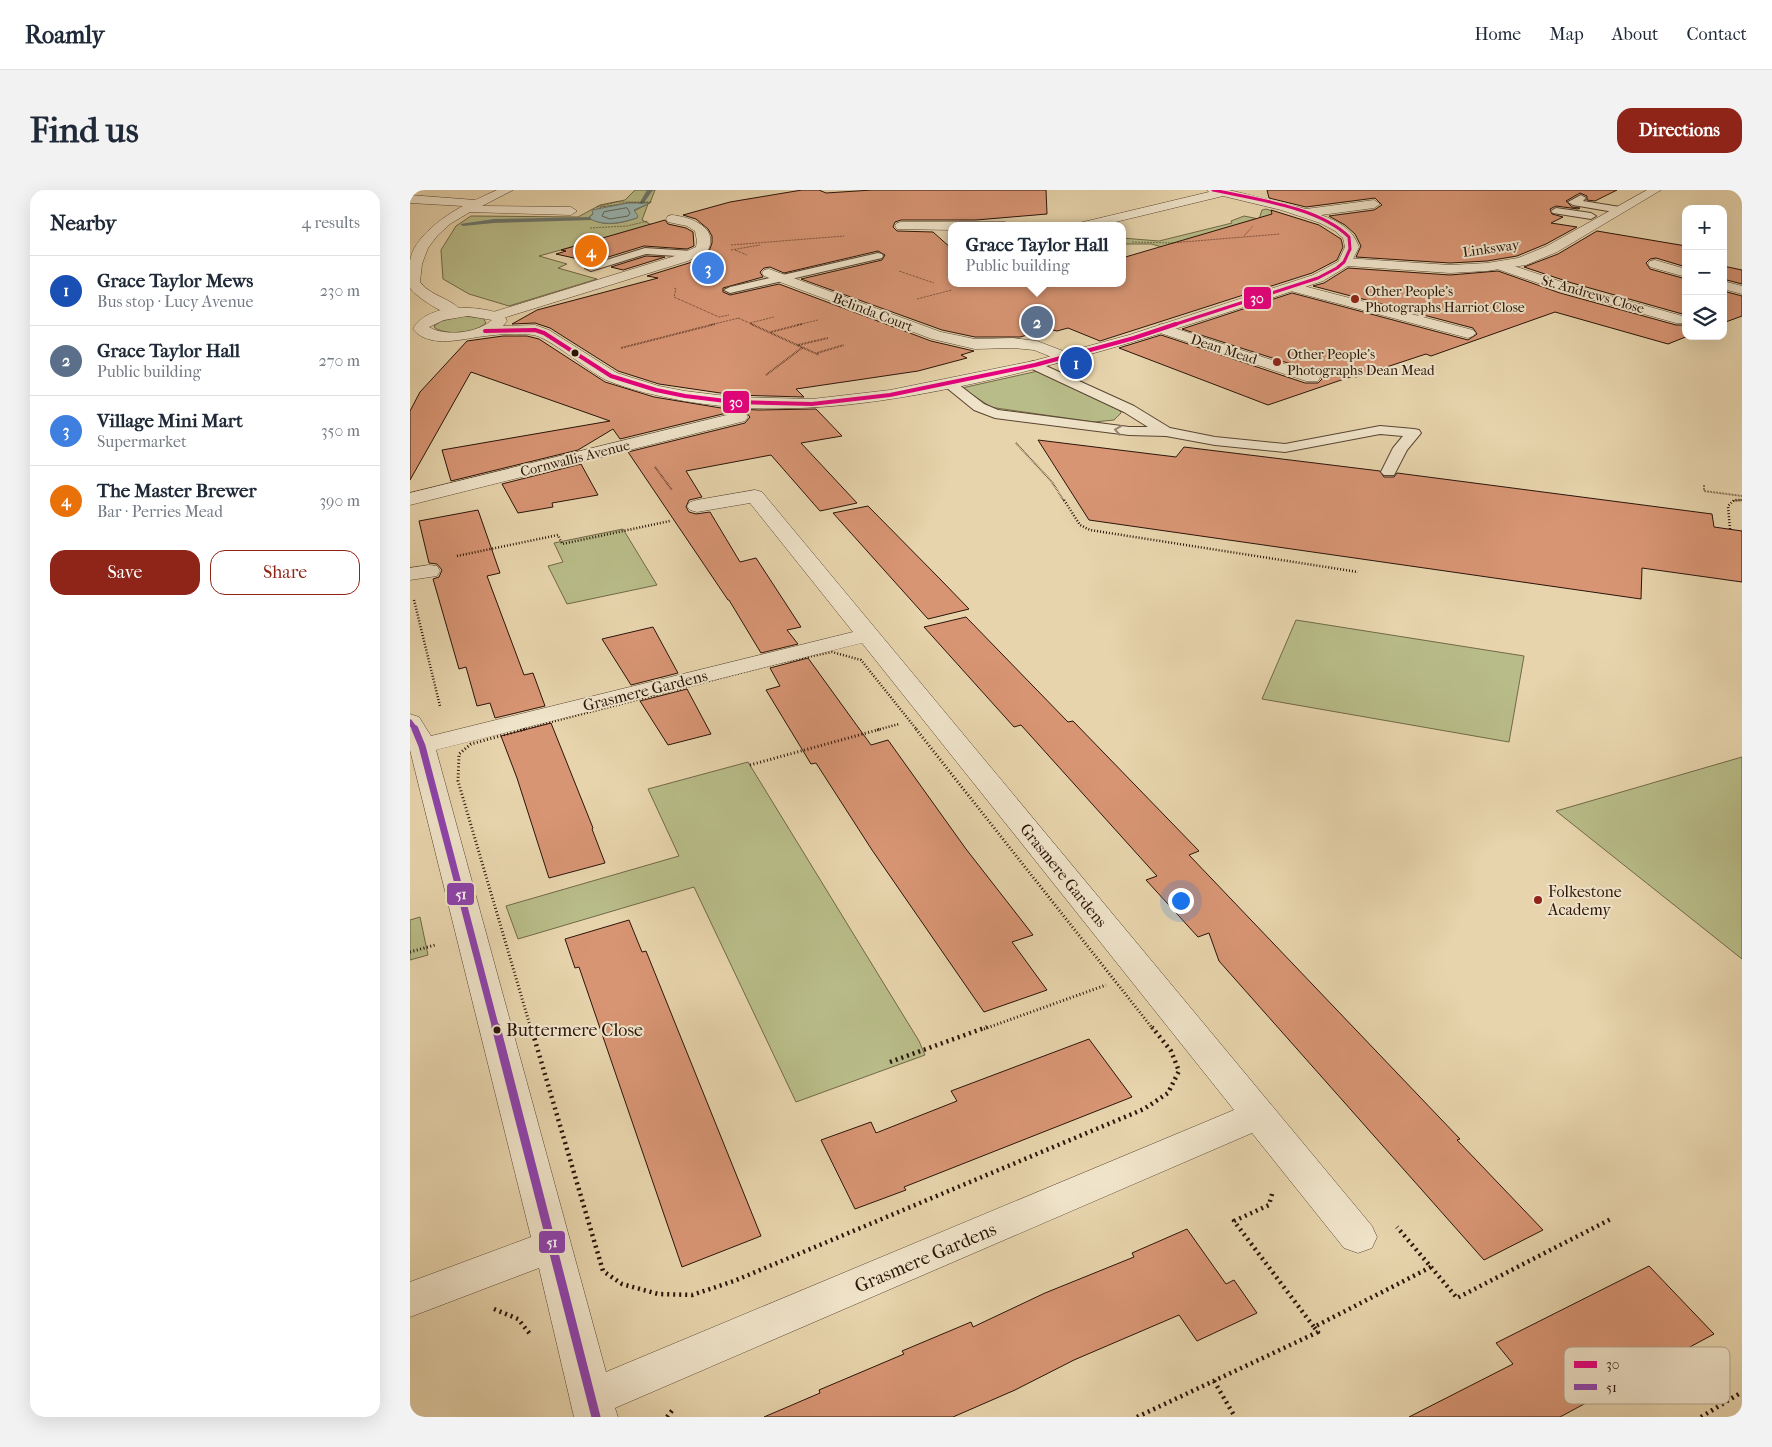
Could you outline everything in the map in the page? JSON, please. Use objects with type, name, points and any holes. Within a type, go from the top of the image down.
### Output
[{"type":"street","points":[[456,313],[450,307],[420,291],[412,282],[410,269],[413,247],[430,228],[462,209],[507,190]]},
{"type":"street","name":"Linksway","points":[[1345,262],[1450,269],[1502,266],[1537,256],[1655,190]]},
{"type":"street","points":[[535,330],[486,331],[416,345],[417,339],[425,333],[422,328],[426,322],[456,313],[479,312],[532,327],[617,379],[656,390],[708,399],[764,404],[812,404],[890,395],[949,384],[1065,357],[1162,329],[1318,278],[1338,268],[1345,262],[1352,248],[1348,236],[1341,229],[1306,213],[1218,191],[1098,222]]},
{"type":"street","points":[[410,199],[476,203]]},
{"type":"street","points":[[1306,213],[1374,204]]},
{"type":"street","points":[[462,209],[570,211]]},
{"type":"street","points":[[497,317],[692,254],[702,249],[705,239],[704,234],[691,221],[672,219]]},
{"type":"street","points":[[901,226],[948,226]]},
{"type":"street","points":[[1655,264],[1682,272]]},
{"type":"street","name":"St. Andrews Close","points":[[1502,266],[1566,288],[1682,320]]},
{"type":"street","name":"Belinda Court","points":[[776,276],[937,336],[975,344],[1013,343],[1037,346],[1065,357]]},
{"type":"street","points":[[1292,287],[1468,333]]},
{"type":"street","name":"St. Andrews Close","points":[[1656,312],[1678,304]]},
{"type":"street","points":[[486,331],[498,324],[497,317]]},
{"type":"street","name":"Dean Mead","points":[[1162,329],[1312,378]]},
{"type":"street","name":"Dean Mead","points":[[1267,376],[1285,369]]},
{"type":"street","points":[[686,416],[701,426]]},
{"type":"street","name":"Cornwallis Avenue","points":[[410,499],[739,417]]},
{"type":"street","name":"Grasmere Gardens","points":[[690,498],[756,496],[868,635],[922,718],[1143,972],[1358,1237]]},
{"type":"street","name":"Grasmere Gardens","points":[[424,727],[868,635]]},
{"type":"street","points":[[424,727],[594,1408]]},
{"type":"street","name":"Grasmere Gardens","points":[[594,1408],[1259,1115]]},
{"type":"street","points":[[410,1300],[553,1246]]},
{"type":"lane","points":[[1581,198],[1573,202],[1620,210]]},
{"type":"lane","points":[[1556,211],[1605,219]]},
{"type":"lane","points":[[591,268],[644,251],[692,254]]},
{"type":"lane","points":[[730,290],[776,276],[878,256]]},
{"type":"lane","points":[[1034,365],[1129,409],[1166,432]]},
{"type":"lane","points":[[949,384],[979,407],[995,414],[1129,431],[1166,432],[1215,441],[1285,448],[1380,430],[1414,433],[1400,448],[1389,472]]},
{"type":"path","points":[[1733,190],[1742,192]]},
{"type":"path","points":[[632,201],[655,202]]},
{"type":"path","points":[[1130,242],[1171,243],[1287,235]]},
{"type":"path","points":[[723,245],[849,236]]},
{"type":"path","points":[[822,238],[829,241]]},
{"type":"path","points":[[728,250],[775,242]]},
{"type":"path","points":[[746,247],[754,251]]},
{"type":"path","points":[[734,249],[747,255]]},
{"type":"path","points":[[895,270],[934,283]]},
{"type":"path","points":[[731,314],[818,354],[844,345]]},
{"type":"path","points":[[750,323],[774,317]]},
{"type":"path","points":[[613,350],[739,318]]},
{"type":"path","points":[[797,345],[827,337]]},
{"type":"path","points":[[766,375],[803,347]]},
{"type":"path","points":[[995,414],[996,421],[1052,482],[1082,527],[1090,530],[1358,572]]},
{"type":"path","points":[[650,460],[673,492],[690,498]]},
{"type":"path","points":[[1704,485],[1704,491],[1742,496]]},
{"type":"path","points":[[1730,529],[1728,506],[1734,500],[1742,500]]},
{"type":"path","points":[[453,557],[558,536],[562,544],[671,521]]},
{"type":"path","points":[[417,579],[425,637],[424,727]]},
{"type":"path","points":[[832,652],[861,660],[922,718],[1116,981],[1171,1051],[1179,1071],[1168,1093],[1144,1109],[743,1277],[692,1295],[658,1294],[622,1284],[603,1270],[458,781],[457,764],[459,754],[471,744],[486,739],[794,659],[832,652]]},
{"type":"path","points":[[750,764],[922,718]]},
{"type":"path","points":[[890,1062],[1143,972]]},
{"type":"path","points":[[1138,1417],[1318,1332],[1234,1221],[1269,1205],[1273,1190]]},
{"type":"path","points":[[1393,1222],[1456,1298],[1611,1219]]},
{"type":"path","points":[[1314,1327],[1431,1267]]},
{"type":"path","points":[[484,1307],[491,1308],[518,1320],[532,1339]]},
{"type":"path","points":[[1214,1381],[1235,1417]]},
{"type":"path","points":[[1730,1399],[1742,1392]]},
{"type":"path","points":[[667,1417],[678,1402]]},
{"type":"path","points":[[1701,1417],[1722,1404]]},
{"type":"green space","points":[[635,190],[655,190],[650,203],[628,203],[601,207],[589,217],[613,224],[625,222],[637,218],[634,211],[648,204],[642,220],[652,225],[539,256],[567,264],[558,268],[597,279],[509,306],[469,294],[443,279],[441,250],[456,226],[471,216],[578,217],[600,205],[625,200]]},
{"type":"green space","points":[[1266,209],[1314,224],[1200,257],[1151,244],[1126,244],[1126,238],[1159,241],[1232,223],[1231,221],[1244,216],[1259,219],[1262,210]]},
{"type":"green space","points":[[464,316],[483,318],[486,323],[475,329],[454,333],[440,330],[434,326],[441,321]]},
{"type":"green space","points":[[1038,371],[1119,408],[1121,413],[1114,420],[1094,422],[996,408],[991,407],[962,388]]},
{"type":"green space","points":[[623,529],[657,585],[567,604],[548,566],[563,562],[554,543]]},
{"type":"green space","points":[[1296,620],[1524,656],[1509,742],[1262,699]]},
{"type":"green space","points":[[1742,757],[1742,959],[1556,811]]},
{"type":"green space","points":[[748,762],[919,1041],[925,1055],[796,1102],[694,887],[518,939],[506,906],[679,856],[648,789]]},
{"type":"green space","points":[[420,917],[428,955],[410,960],[410,920]]},
{"type":"water","points":[[628,203],[650,203],[634,210],[638,216],[637,218],[625,221],[606,223],[588,218],[593,214],[592,210]]},
{"type":"building","points":[[802,190],[819,190],[826,193],[872,190],[1046,190],[1047,214],[976,220],[901,220],[895,222],[893,227],[897,231],[933,232],[948,245],[948,287],[1126,287],[1126,257],[1272,214],[1271,210],[1319,225],[1341,239],[1343,247],[1337,260],[1312,273],[1100,341],[1068,328],[1057,331],[1049,329],[1020,337],[975,337],[942,330],[801,279],[882,260],[885,255],[878,251],[784,273],[770,267],[764,268],[760,272],[763,277],[723,288],[723,292],[730,295],[779,284],[931,341],[974,351],[961,355],[967,358],[918,371],[796,389],[804,397],[734,395],[659,384],[618,371],[550,328],[535,323],[512,324],[537,310],[658,278],[647,276],[689,263],[708,254],[712,243],[712,236],[708,229],[696,219],[683,215],[730,202]]},
{"type":"building","points":[[1267,190],[1617,190],[1595,201],[1587,200],[1587,196],[1580,193],[1566,201],[1572,207],[1580,208],[1578,209],[1556,206],[1550,209],[1552,214],[1563,217],[1551,223],[1577,227],[1546,244],[1517,256],[1487,261],[1450,263],[1356,257],[1361,246],[1355,234],[1345,225],[1329,216],[1374,210],[1382,205],[1375,198],[1306,207],[1269,198]]},
{"type":"building","points":[[665,220],[668,224],[686,228],[693,232],[694,246],[687,249],[644,246],[592,262],[556,254],[566,251],[561,250]]},
{"type":"building","points":[[1597,231],[1682,245],[1682,266],[1656,258],[1650,259],[1646,263],[1650,269],[1682,278],[1682,314],[1572,283],[1524,267],[1558,254]]},
{"type":"building","points":[[646,256],[665,257],[623,270],[611,267]]},
{"type":"building","points":[[1727,267],[1742,270],[1742,284],[1727,280]]},
{"type":"building","points":[[1348,268],[1450,275],[1498,271],[1560,293],[1676,325],[1682,325],[1682,338],[1668,344],[1555,312],[1431,356],[1426,354],[1268,405],[1119,348],[1161,335],[1305,383],[1318,383],[1322,379],[1319,373],[1182,329],[1292,293],[1468,340],[1477,334],[1473,328],[1313,286],[1324,283]]},
{"type":"building","points":[[1727,292],[1742,296],[1742,316],[1727,322]]},
{"type":"building","points":[[503,336],[527,336],[539,339],[605,382],[654,397],[721,408],[758,410],[816,409],[842,436],[801,443],[857,503],[820,511],[771,455],[686,471],[702,497],[689,500],[686,507],[689,512],[696,514],[710,512],[740,562],[756,558],[801,627],[787,630],[798,644],[761,653],[729,600],[628,452],[745,423],[750,417],[745,411],[739,410],[620,439],[613,429],[578,450],[451,481],[442,450],[610,421],[471,372],[410,480],[410,411],[420,392],[467,341]]},
{"type":"building","points":[[1038,440],[1176,457],[1184,447],[1380,471],[1384,477],[1394,477],[1397,473],[1712,514],[1714,527],[1742,531],[1742,582],[1642,568],[1641,599],[1089,520]]},
{"type":"building","points":[[581,464],[598,495],[552,503],[553,507],[518,513],[502,484]]},
{"type":"building","points":[[868,506],[969,609],[928,619],[833,513]]},
{"type":"building","points":[[478,510],[500,573],[487,576],[524,675],[533,673],[545,706],[495,718],[490,703],[477,706],[466,667],[459,669],[433,579],[439,577],[442,570],[437,564],[429,563],[419,521]]},
{"type":"building","points":[[966,617],[1068,722],[1073,721],[1199,851],[1189,855],[1460,1139],[1457,1140],[1543,1230],[1484,1260],[1219,961],[1209,933],[1198,937],[1146,880],[1157,876],[1021,725],[1014,727],[924,627]]},
{"type":"building","points":[[653,627],[678,673],[631,685],[602,639]]},
{"type":"building","points":[[808,658],[871,745],[888,740],[966,849],[1033,935],[1012,942],[1047,990],[984,1012],[872,850],[816,763],[811,764],[766,690],[780,686],[770,668]]},
{"type":"building","points":[[687,689],[711,734],[668,745],[640,701]]},
{"type":"building","points":[[551,723],[605,863],[549,878],[517,778],[501,736]]},
{"type":"building","points":[[629,920],[642,952],[646,951],[761,1236],[682,1267],[579,967],[575,968],[565,939]]},
{"type":"building","points":[[1089,1039],[1132,1097],[904,1187],[906,1190],[855,1209],[821,1140],[871,1122],[876,1133],[957,1101],[951,1091]]},
{"type":"building","points":[[1187,1229],[1226,1284],[1234,1280],[1257,1313],[1197,1341],[1179,1315],[1074,1360],[1015,1390],[953,1417],[764,1417],[820,1393],[819,1390],[904,1354],[902,1351],[971,1322],[973,1327],[1045,1293],[1134,1257],[1132,1253]]},
{"type":"building","points":[[1649,1266],[1714,1334],[1690,1347],[1564,1347],[1564,1404],[1584,1404],[1560,1417],[1409,1417],[1513,1364],[1496,1343]]},
{"type":"waterway","points":[[641,203],[650,190]]},
{"type":"waterway","points":[[463,224],[494,221],[590,219]]},
{"type":"transit line","name":"30","points":[[485,331],[535,330],[544,333],[611,376],[656,390],[685,396],[734,402],[812,404],[890,395],[929,388],[1035,365],[1134,338],[1318,278],[1339,267],[1350,251],[1351,242],[1349,237],[1341,229],[1326,221],[1286,207],[1213,190]]},
{"type":"transit line","name":"51","points":[[410,722],[416,730],[422,746],[596,1417]]},
{"type":"place","name":"The Master Brewer","points":[[591,251]]},
{"type":"place","name":"Village Mini Mart","points":[[708,268]]},
{"type":"place","name":"Other People's Photographs Harriot Close","points":[[1355,299]]},
{"type":"place","name":"Grace Taylor Hall","points":[[1037,322]]},
{"type":"place","name":"Other People's Photographs Dean Mead","points":[[1277,362]]},
{"type":"place","name":"Grace Taylor Mews","points":[[1076,363]]},
{"type":"place","name":"Folkestone Academy","points":[[1538,900]]},
{"type":"place","name":"Buttermere Close","points":[[497,1030]]}]
